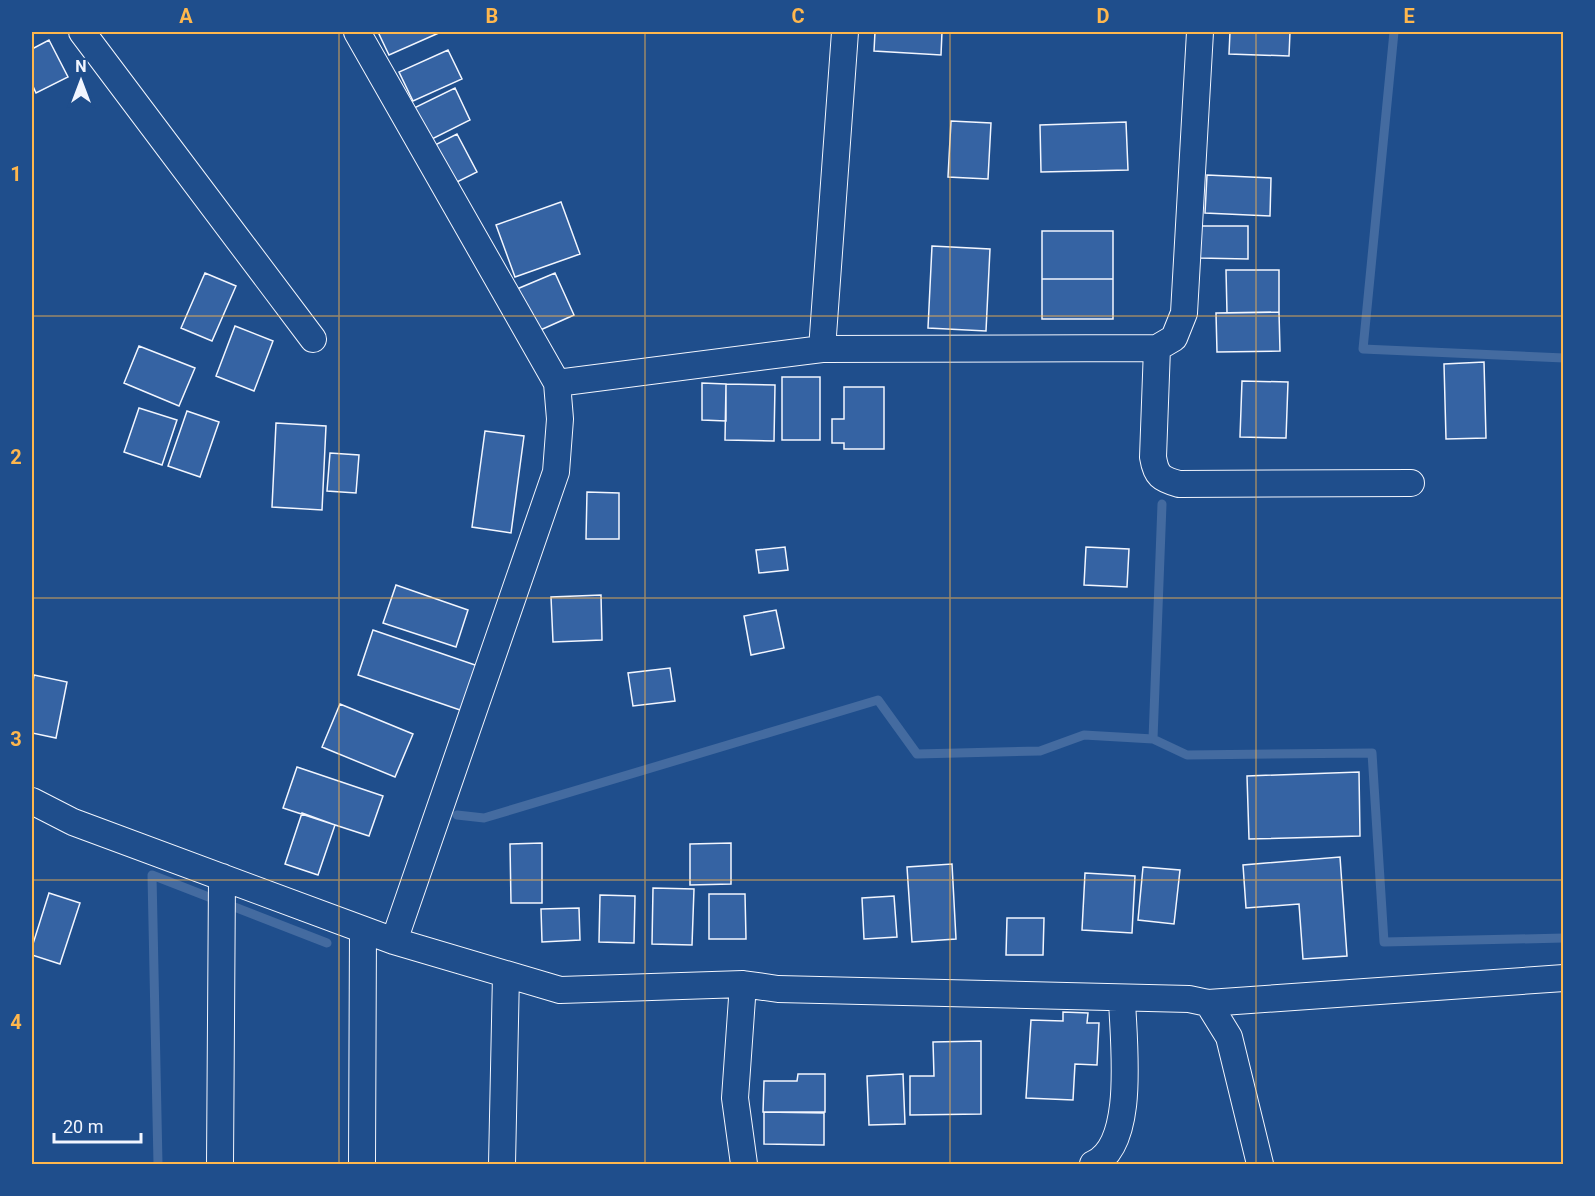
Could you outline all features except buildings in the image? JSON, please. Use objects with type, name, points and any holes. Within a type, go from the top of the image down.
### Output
[{"type":"street","points":[[82,32],[313,339]]},
{"type":"street","points":[[357,32],[557,383],[560,419],[556,472],[394,941]]},
{"type":"street","points":[[822,349],[844,32]]},
{"type":"street","points":[[557,383],[822,349],[1157,348],[1174,338],[1184,313],[1200,32]]},
{"type":"street","points":[[1157,348],[1153,457],[1155,471],[1162,480],[1179,484],[1411,483]]},
{"type":"street","points":[[32,801],[73,822],[363,930],[560,990],[743,984],[778,989],[1189,999],[1208,1003],[1563,978]]},
{"type":"street","points":[[220,1164],[222,877]]},
{"type":"street","points":[[362,1164],[363,930]]},
{"type":"street","points":[[502,1164],[506,974]]},
{"type":"street","points":[[743,984],[735,1098],[744,1164]]},
{"type":"street","points":[[1093,1164],[1104,1160],[1115,1145],[1122,1122],[1122,998]]},
{"type":"street","points":[[1208,1003],[1229,1037],[1260,1164]]},
{"type":"waterway","points":[[1394,32],[1363,349],[1564,358]]},
{"type":"waterway","points":[[1153,739],[1162,504]]},
{"type":"waterway","points":[[457,815],[484,818],[878,700],[917,754],[1040,751],[1084,735],[1153,739],[1187,755],[1372,753],[1384,942],[1564,938]]},
{"type":"waterway","points":[[158,1164],[152,875],[327,943]]}]
